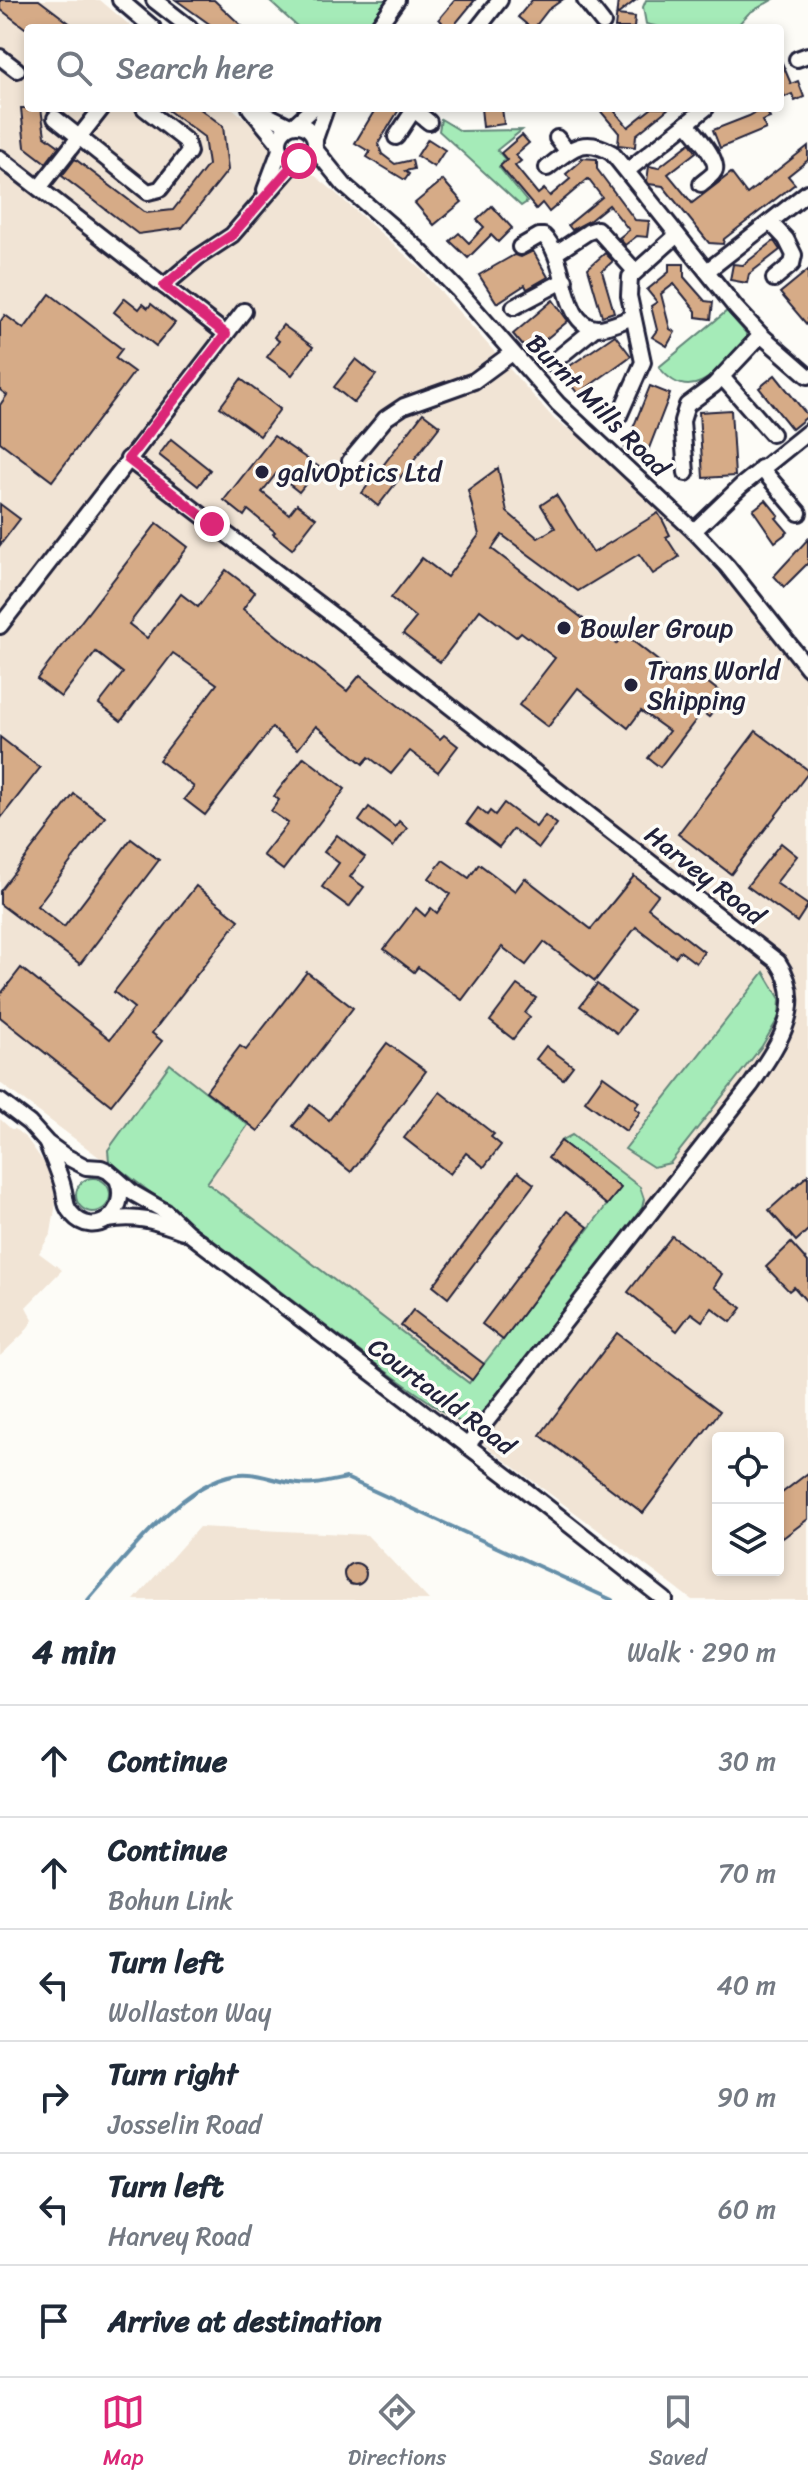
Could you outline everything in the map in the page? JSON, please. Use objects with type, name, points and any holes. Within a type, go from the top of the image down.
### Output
[{"type":"street","points":[[154,0],[185,24]]},
{"type":"street","points":[[380,24],[397,0]]},
{"type":"street","points":[[481,24],[500,0]]},
{"type":"street","points":[[585,0],[603,23]]},
{"type":"street","points":[[122,1],[148,24]]},
{"type":"street","points":[[0,57],[17,70]]},
{"type":"street","points":[[39,188],[99,112]]},
{"type":"street","points":[[55,118],[148,192],[160,189],[189,152],[186,141],[149,112]]},
{"type":"street","points":[[254,112],[285,156],[298,161]]},
{"type":"street","points":[[261,112],[308,128],[315,144]]},
{"type":"street","points":[[262,198],[280,135],[308,112]]},
{"type":"street","points":[[164,286],[197,258],[232,235],[298,161],[309,157],[325,112]]},
{"type":"street","points":[[396,137],[412,112]]},
{"type":"street","points":[[417,112],[429,122]]},
{"type":"street","points":[[628,170],[700,112]]},
{"type":"street","points":[[687,123],[710,153],[716,167],[714,173],[701,184]]},
{"type":"street","points":[[557,138],[568,152]]},
{"type":"street","name":"Burnt Mills Road","points":[[315,144],[344,185]]},
{"type":"street","points":[[547,168],[583,144],[603,147],[612,153],[761,335],[805,366]]},
{"type":"street","points":[[0,158],[226,334]]},
{"type":"street","name":"Burnt Mills Road","points":[[298,161],[344,185],[416,247],[558,404],[694,531],[749,593],[808,668]]},
{"type":"street","points":[[707,271],[808,192]]},
{"type":"street","points":[[770,222],[786,239],[794,255],[792,264],[774,279]]},
{"type":"street","points":[[556,253],[597,229],[635,271]]},
{"type":"street","points":[[619,416],[643,356],[628,285],[635,271],[677,235]]},
{"type":"street","points":[[520,247],[539,236],[544,236],[553,245],[575,315],[580,322],[595,328],[633,317]]},
{"type":"street","points":[[514,307],[565,280]]},
{"type":"street","points":[[0,626],[244,311]]},
{"type":"street","points":[[552,363],[595,328]]},
{"type":"street","points":[[686,473],[684,410],[718,381],[761,335]]},
{"type":"street","points":[[350,461],[386,418],[404,406],[474,381],[512,353]]},
{"type":"street","points":[[718,381],[772,434]]},
{"type":"street","points":[[694,531],[761,468],[803,436]]},
{"type":"street","name":"Harvey Road","points":[[128,459],[778,962],[792,986],[795,1002],[789,1025],[751,1085],[467,1446]]},
{"type":"street","points":[[761,468],[799,513]]},
{"type":"street","name":"Courtauld Road","points":[[0,1101],[29,1123],[47,1143],[75,1163],[108,1171],[118,1182],[166,1212],[187,1232],[665,1600]]},
{"type":"street","name":"Courtauld Road","points":[[47,1143],[67,1207],[76,1218],[91,1224],[127,1217],[144,1218],[187,1232]]},
{"type":"street","points":[[64,1192],[71,1176],[86,1167]]},
{"type":"street","points":[[107,1220],[119,1207],[121,1190],[118,1182]]},
{"type":"shaded area","points":[[0,0],[100,0],[128,24],[24,24],[24,112],[237,112],[330,188],[420,268],[555,420],[580,436],[687,538],[808,681],[808,1600],[692,1600],[0,1083]]},
{"type":"shaded area","points":[[0,1119],[27,1139],[45,1164],[56,1203],[51,1233],[39,1253],[62,1270],[26,1307],[33,1320],[0,1356]]},
{"type":"shaded area","points":[[199,1527],[367,1535],[429,1600],[134,1600]]},
{"type":"green space","points":[[268,0],[389,0],[371,24],[295,24]]},
{"type":"green space","points":[[646,0],[772,0],[749,13],[739,24],[646,24],[643,7]]},
{"type":"green space","points":[[441,119],[461,131],[522,130],[497,150],[505,159],[499,167],[527,202],[521,206],[439,131]]},
{"type":"green space","points":[[727,311],[746,333],[746,339],[707,379],[684,385],[659,367]]},
{"type":"green space","points":[[764,972],[780,999],[779,1017],[762,1046],[670,1163],[653,1167],[625,1149]]},
{"type":"green space","points":[[170,1064],[248,1125],[207,1183],[469,1383],[620,1188],[561,1141],[572,1135],[640,1187],[644,1199],[642,1208],[475,1430],[381,1368],[109,1161],[108,1150]]},
{"type":"green space","points":[[93,1178],[105,1183],[110,1195],[105,1207],[93,1212],[81,1207],[76,1195],[81,1183]]},
{"type":"building","points":[[0,0],[39,0],[71,24],[24,24],[24,27],[0,9]]},
{"type":"building","points":[[176,0],[214,0],[240,24],[209,24]]},
{"type":"building","points":[[455,0],[475,0],[455,24],[440,24],[439,19]]},
{"type":"building","points":[[532,0],[562,0],[548,10],[537,24],[526,24],[518,17]]},
{"type":"building","points":[[618,0],[636,0],[617,15],[635,17],[634,24],[615,24]]},
{"type":"building","points":[[784,67],[791,84],[798,81],[804,97],[795,101],[792,94],[785,97]]},
{"type":"building","points":[[21,108],[24,112],[42,112],[45,136],[59,146],[46,163],[25,147]]},
{"type":"building","points":[[170,112],[204,112],[223,126],[228,170],[182,228],[138,234],[62,176],[75,159],[146,213],[173,210],[208,165],[204,137]]},
{"type":"building","points":[[374,112],[398,112],[378,144],[382,154],[395,164],[412,160],[414,169],[405,171],[409,174],[405,180],[367,157],[370,152],[355,143]]},
{"type":"building","points":[[481,112],[502,112],[504,124],[483,127]]},
{"type":"building","points":[[601,112],[615,112],[628,127],[647,112],[664,112],[636,135],[635,147],[618,145],[619,133]]},
{"type":"building","points":[[767,112],[770,118],[762,121],[766,129],[720,148],[713,130]]},
{"type":"building","points":[[522,135],[529,143],[515,155],[521,161],[515,166],[538,194],[544,189],[550,196],[570,179],[566,174],[581,158],[597,159],[597,169],[635,220],[649,221],[647,237],[637,236],[625,245],[619,238],[629,230],[609,205],[572,230],[568,225],[602,197],[588,179],[549,212],[542,203],[536,209],[500,166],[507,160],[501,153]]},
{"type":"building","points":[[428,139],[445,150],[434,167],[417,156]]},
{"type":"building","points":[[690,143],[696,152],[668,174],[692,203],[731,173],[747,194],[808,146],[808,160],[788,176],[795,184],[724,239],[723,244],[709,243],[663,186],[647,181],[649,166],[658,168]]},
{"type":"building","points":[[443,180],[462,202],[434,225],[415,203]]},
{"type":"building","points":[[492,206],[512,228],[498,242],[491,235],[468,258],[450,241],[459,233],[469,243],[484,227],[477,220]]},
{"type":"building","points":[[774,241],[780,250],[749,274],[747,283],[730,280],[733,264],[743,265]]},
{"type":"building","points":[[533,251],[548,277],[527,289],[525,285],[497,303],[479,275],[514,255],[521,257]]},
{"type":"building","points":[[605,253],[613,261],[602,271],[614,312],[602,316],[588,268]]},
{"type":"building","points":[[669,264],[684,264],[684,277],[705,301],[713,302],[711,319],[696,317],[696,311],[674,284],[661,294],[670,329],[675,332],[667,346],[652,337],[657,330],[651,306],[657,302],[647,290],[669,272]]},
{"type":"building","points":[[808,270],[808,326],[780,293]]},
{"type":"building","points":[[50,294],[122,349],[115,358],[134,372],[52,481],[0,442],[0,405],[7,395],[0,390],[0,322],[5,315],[24,329]]},
{"type":"building","points":[[125,298],[139,309],[143,304],[148,308],[151,304],[175,323],[156,346],[114,312]]},
{"type":"building","points":[[553,300],[568,321],[529,353],[513,334]]},
{"type":"building","points":[[283,325],[313,347],[292,375],[267,357],[279,341],[274,337]]},
{"type":"building","points":[[615,335],[631,356],[578,394],[561,372]]},
{"type":"building","points":[[356,359],[376,375],[354,403],[334,387]]},
{"type":"building","points":[[775,375],[808,416],[792,429],[759,388]]},
{"type":"building","points":[[241,379],[280,409],[260,436],[220,407]]},
{"type":"building","points":[[650,386],[670,394],[646,456],[625,448]]},
{"type":"building","points":[[731,410],[735,476],[703,478],[699,412]]},
{"type":"building","points":[[423,413],[440,426],[378,506],[362,493]]},
{"type":"building","points":[[274,436],[319,467],[299,492],[276,474],[262,492],[289,514],[297,504],[316,518],[292,549],[248,510],[244,516],[224,500]]},
{"type":"building","points":[[171,439],[210,470],[198,486],[159,455]]},
{"type":"building","points":[[498,468],[507,512],[538,538],[555,528],[541,505],[556,495],[593,553],[658,513],[663,521],[670,535],[666,537],[679,557],[653,574],[639,554],[578,591],[502,535],[492,549],[616,644],[624,634],[690,686],[698,675],[725,696],[709,717],[702,712],[660,767],[648,758],[669,731],[641,711],[628,728],[578,688],[548,727],[519,705],[555,658],[521,632],[516,637],[480,610],[440,662],[403,634],[416,618],[391,598],[422,558],[447,577],[479,535],[468,490]]},
{"type":"building","points":[[766,500],[788,532],[775,542],[753,510]]},
{"type":"building","points":[[0,504],[20,519],[0,545]]},
{"type":"building","points":[[157,523],[188,547],[129,624],[147,638],[181,594],[198,607],[226,570],[255,592],[243,609],[347,691],[360,675],[440,739],[444,735],[458,746],[438,772],[410,751],[391,774],[369,757],[363,764],[316,726],[298,749],[272,728],[205,815],[184,799],[194,787],[159,760],[217,684],[173,653],[121,721],[99,704],[123,673],[96,652],[61,697],[37,679]]},
{"type":"building","points":[[808,539],[808,563],[784,587],[774,576]]},
{"type":"building","points":[[756,731],[808,773],[731,874],[678,834]]},
{"type":"building","points":[[0,737],[40,768],[0,819]]},
{"type":"building","points":[[304,757],[345,789],[283,870],[263,855],[288,823],[271,811],[279,800],[274,796]]},
{"type":"building","points":[[74,794],[105,817],[37,906],[64,927],[131,839],[159,860],[80,964],[0,904],[0,891]]},
{"type":"building","points":[[504,803],[536,827],[545,815],[557,824],[539,848],[513,829],[499,847],[467,823],[478,808],[487,815],[490,811],[495,815]]},
{"type":"building","points":[[369,807],[395,827],[399,821],[407,828],[393,847],[359,821]]},
{"type":"building","points":[[337,835],[365,857],[350,877],[364,887],[349,907],[322,887],[339,863],[324,852]]},
{"type":"building","points":[[781,843],[797,856],[776,883],[808,905],[797,922],[747,886]]},
{"type":"building","points":[[443,860],[469,878],[479,864],[515,891],[525,878],[591,929],[634,876],[658,895],[648,908],[704,952],[696,963],[680,951],[675,957],[636,927],[595,981],[544,942],[526,965],[502,947],[462,1000],[418,967],[414,972],[384,949],[416,908],[425,916],[431,908],[437,913],[450,894],[429,878]]},
{"type":"building","points":[[196,886],[239,920],[152,1033],[162,1041],[111,1105],[0,1017],[0,995],[21,968],[110,1039],[134,1008],[114,992]]},
{"type":"building","points":[[307,972],[353,1008],[258,1131],[206,1091],[240,1046],[246,1050]]},
{"type":"building","points":[[597,984],[634,1011],[617,1033],[580,1006]]},
{"type":"building","points":[[517,985],[536,998],[525,1013],[530,1017],[513,1039],[490,1021]]},
{"type":"building","points":[[387,1043],[426,1071],[351,1172],[293,1126],[310,1105],[329,1120]]},
{"type":"building","points":[[546,1046],[573,1066],[563,1079],[536,1059]]},
{"type":"building","points":[[603,1076],[639,1102],[635,1108],[640,1112],[626,1131],[585,1101]]},
{"type":"building","points":[[440,1092],[494,1134],[491,1137],[501,1145],[484,1167],[466,1153],[450,1174],[404,1138]]},
{"type":"building","points":[[561,1141],[621,1188],[607,1205],[548,1158]]},
{"type":"building","points":[[518,1172],[534,1184],[448,1298],[433,1286]]},
{"type":"building","points":[[808,1175],[808,1230],[796,1241],[769,1210]]},
{"type":"building","points":[[567,1211],[588,1227],[503,1340],[482,1324]]},
{"type":"building","points":[[672,1236],[722,1274],[714,1287],[742,1308],[731,1322],[712,1308],[702,1321],[691,1313],[677,1331],[628,1292]]},
{"type":"building","points":[[791,1243],[808,1262],[808,1303],[794,1287],[789,1291],[766,1267]]},
{"type":"building","points":[[413,1310],[484,1364],[472,1380],[401,1326]]},
{"type":"building","points":[[617,1333],[720,1411],[643,1513],[540,1435]]},
{"type":"building","points":[[808,1473],[808,1519],[784,1537],[784,1504],[784,1491]]},
{"type":"building","points":[[355,1563],[363,1566],[366,1574],[363,1582],[355,1585],[347,1582],[344,1574],[347,1566]]},
{"type":"waterway","points":[[88,1600],[139,1542],[182,1501],[204,1486],[227,1476],[249,1474],[305,1484],[346,1478],[612,1600]]},
{"type":"place","name":"galvOptics Ltd","points":[[262,472]]},
{"type":"place","name":"Bowler Group","points":[[564,628]]},
{"type":"place","name":"Trans World Shipping","points":[[631,685]]},
{"type":"route","points":[[212,524],[128,459],[226,334],[164,286],[197,258],[232,235],[262,198],[299,161]]}]
